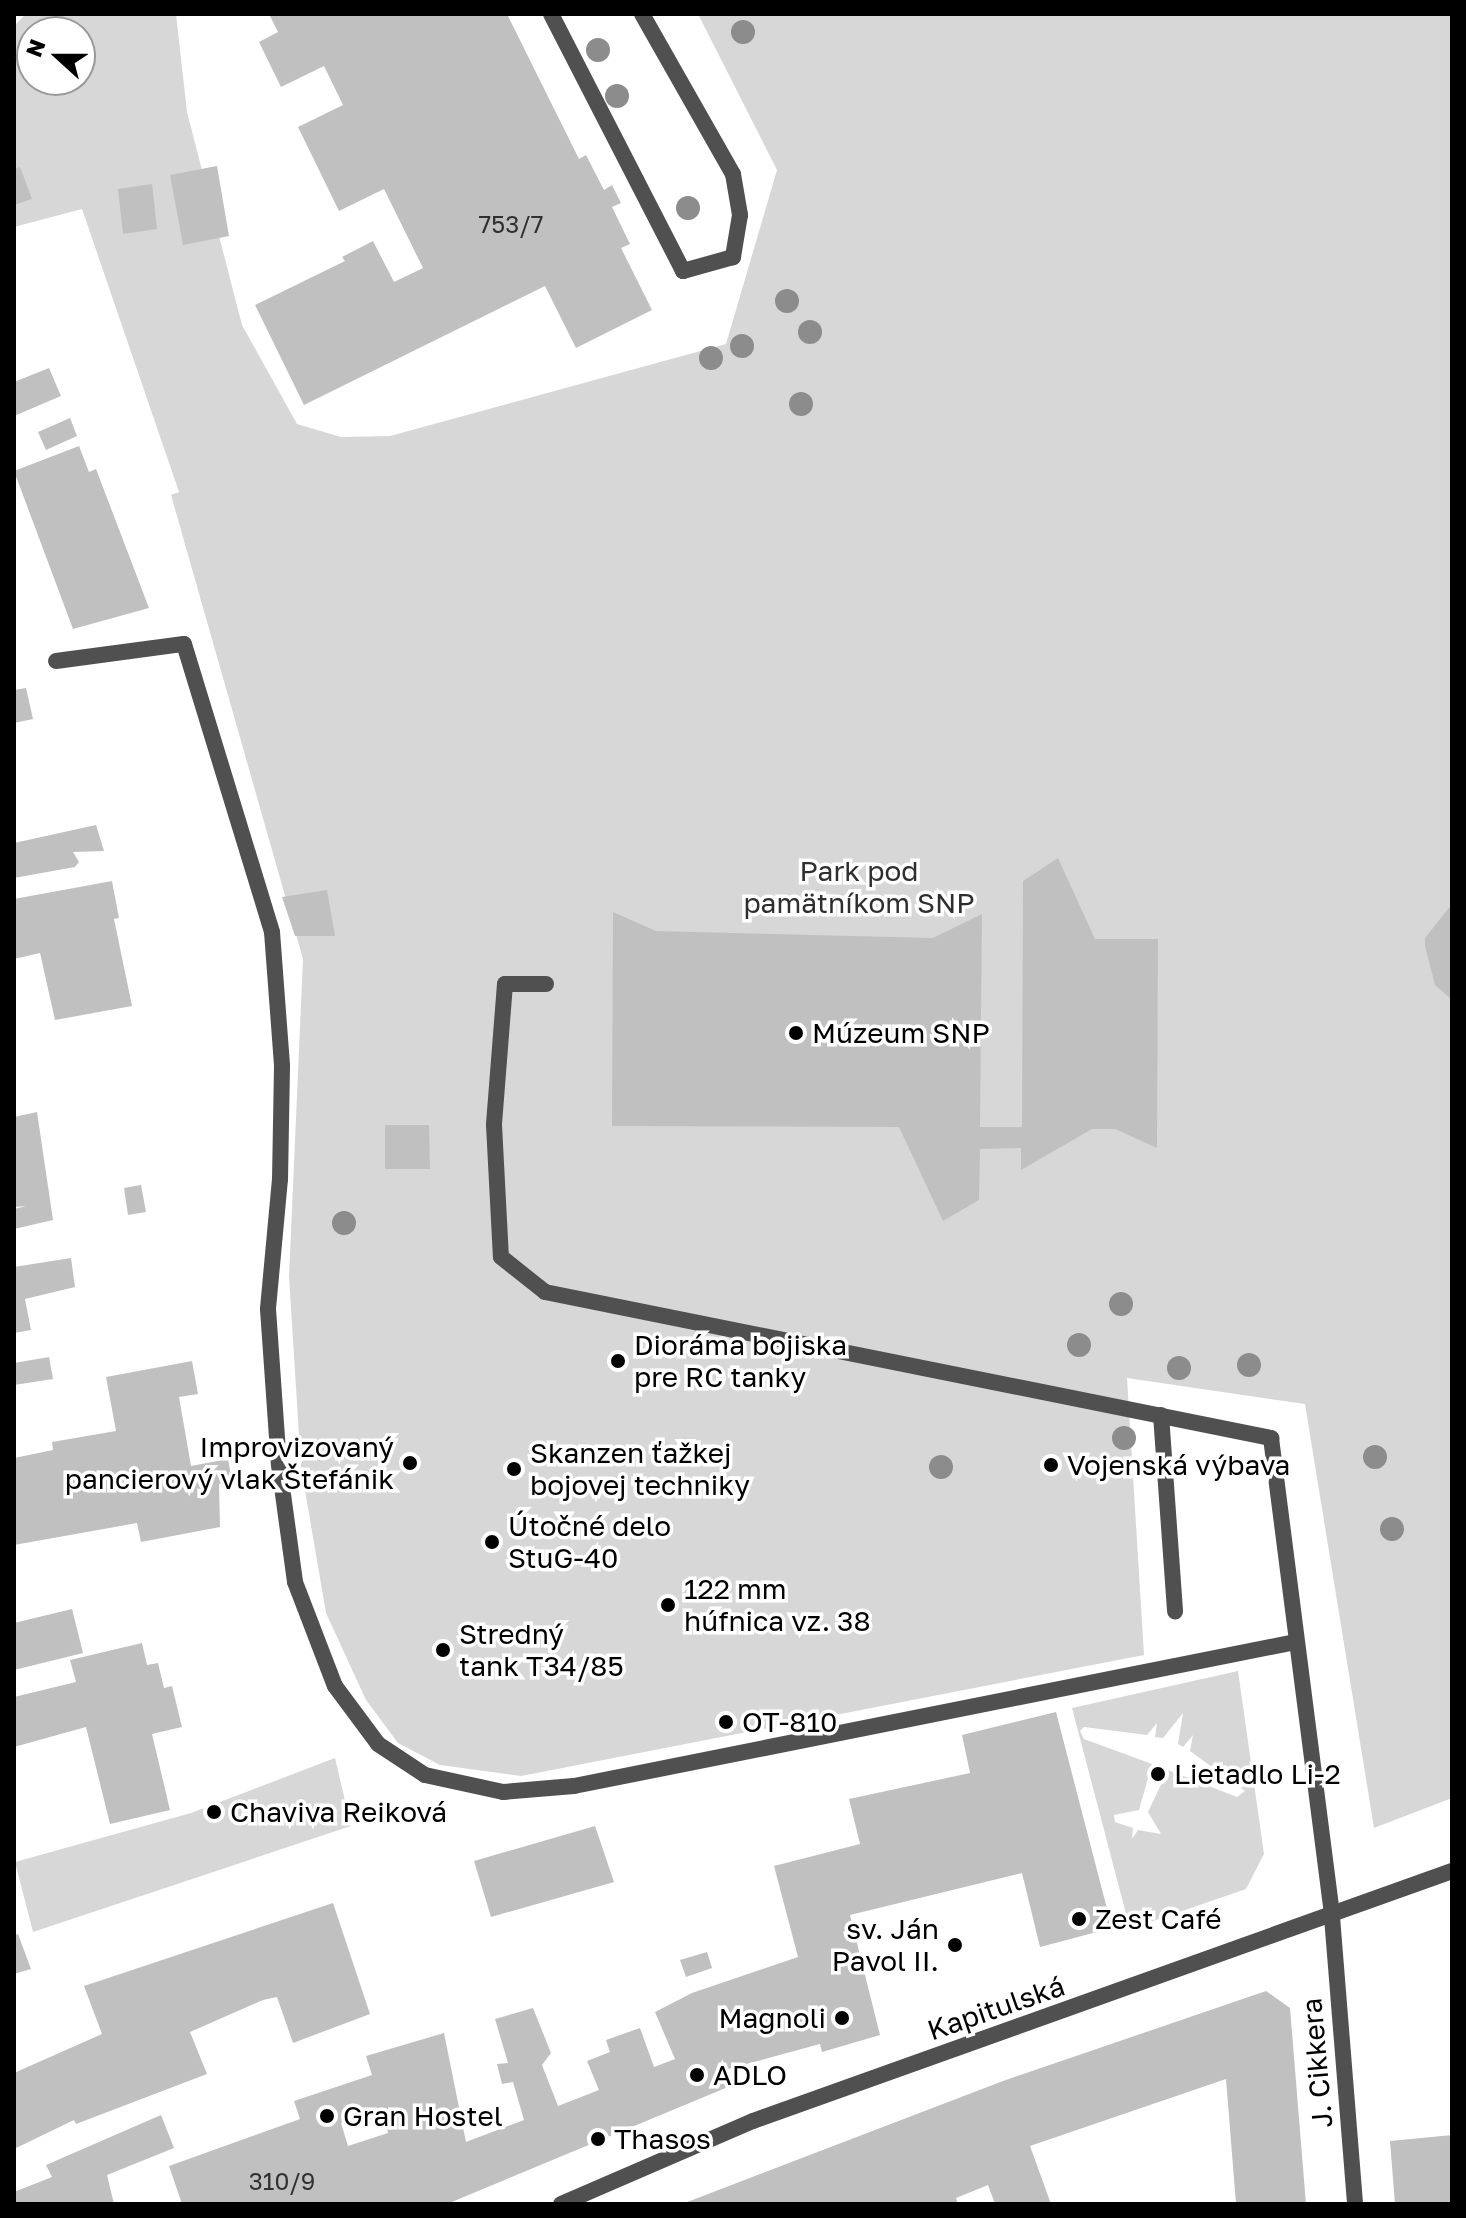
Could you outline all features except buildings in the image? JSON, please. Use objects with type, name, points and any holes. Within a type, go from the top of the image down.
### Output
[{"type":"street","points":[[551,14],[683,271],[733,257],[740,215],[733,174],[642,14]]},
{"type":"street","points":[[56,661],[184,644],[272,932],[282,1066],[280,1179],[268,1309],[279,1465],[295,1582],[335,1686],[378,1744],[425,1775],[503,1792],[574,1786],[1295,1642]]},
{"type":"street","points":[[546,984],[505,984],[494,1125],[501,1257],[545,1292],[1161,1415],[1175,1612]]},
{"type":"street","name":"J. Cikkera","points":[[1161,1415],[1271,1438],[1332,1917],[1355,2204]]},
{"type":"street","name":"Kapitulská","points":[[561,2204],[753,2121],[1332,1917],[1452,1871]]},
{"type":"green space","name":"Park pod pamätníkom SNP","points":[[176,14],[187,112],[242,325],[297,424],[341,437],[390,436],[726,344],[777,170],[698,14],[1452,14],[1452,1798],[1374,1828],[1305,1404],[1127,1378],[1144,1655],[521,1776],[440,1765],[398,1743],[366,1700],[326,1613],[301,1467],[289,1277],[303,959],[171,495],[179,492],[82,209],[14,227],[14,26],[16,24],[16,96],[96,96],[96,16],[24,16]]},
{"type":"green space","points":[[1238,1671],[1264,1854],[1246,1889],[1130,1929],[1072,1708]],"holes":[[[1183,1713],[1178,1744],[1183,1747],[1193,1735],[1190,1751],[1245,1791],[1237,1797],[1168,1770],[1148,1812],[1161,1834],[1138,1830],[1132,1839],[1133,1828],[1115,1822],[1114,1815],[1139,1810],[1152,1764],[1084,1739],[1080,1731],[1084,1727],[1147,1735],[1157,1723],[1155,1737],[1163,1738]]]},
{"type":"green space","points":[[335,1758],[351,1826],[33,1932],[15,1862],[191,1813]]},
{"type":"place","name":"Múzeum SNP","points":[[796,1033]]},
{"type":"place","name":"Dioráma bojiska pre RC tanky","points":[[618,1361]]},
{"type":"place","name":"Improvizovaný pancierový vlak Štefánik","points":[[410,1463]]},
{"type":"place","name":"Vojenská výbava","points":[[1051,1465]]},
{"type":"place","name":"Skanzen ťažkej bojovej techniky","points":[[514,1469]]},
{"type":"place","name":"Útočné delo StuG-40","points":[[492,1542]]},
{"type":"place","name":"122 mm húfnica vz. 38","points":[[668,1605]]},
{"type":"place","name":"Stredný tank T34/85","points":[[443,1650]]},
{"type":"place","name":"OT-810","points":[[726,1722]]},
{"type":"place","name":"Lietadlo Li-2","points":[[1158,1774]]},
{"type":"place","name":"Chaviva Reiková","points":[[214,1812]]},
{"type":"place","name":"Zest Café","points":[[1079,1919]]},
{"type":"place","name":"sv. Ján Pavol II.","points":[[955,1945]]},
{"type":"place","name":"Magnoli","points":[[842,2018]]},
{"type":"place","name":"ADLO","points":[[697,2075]]},
{"type":"place","name":"Gran Hostel","points":[[327,2116]]},
{"type":"place","name":"Thasos","points":[[598,2139]]}]
